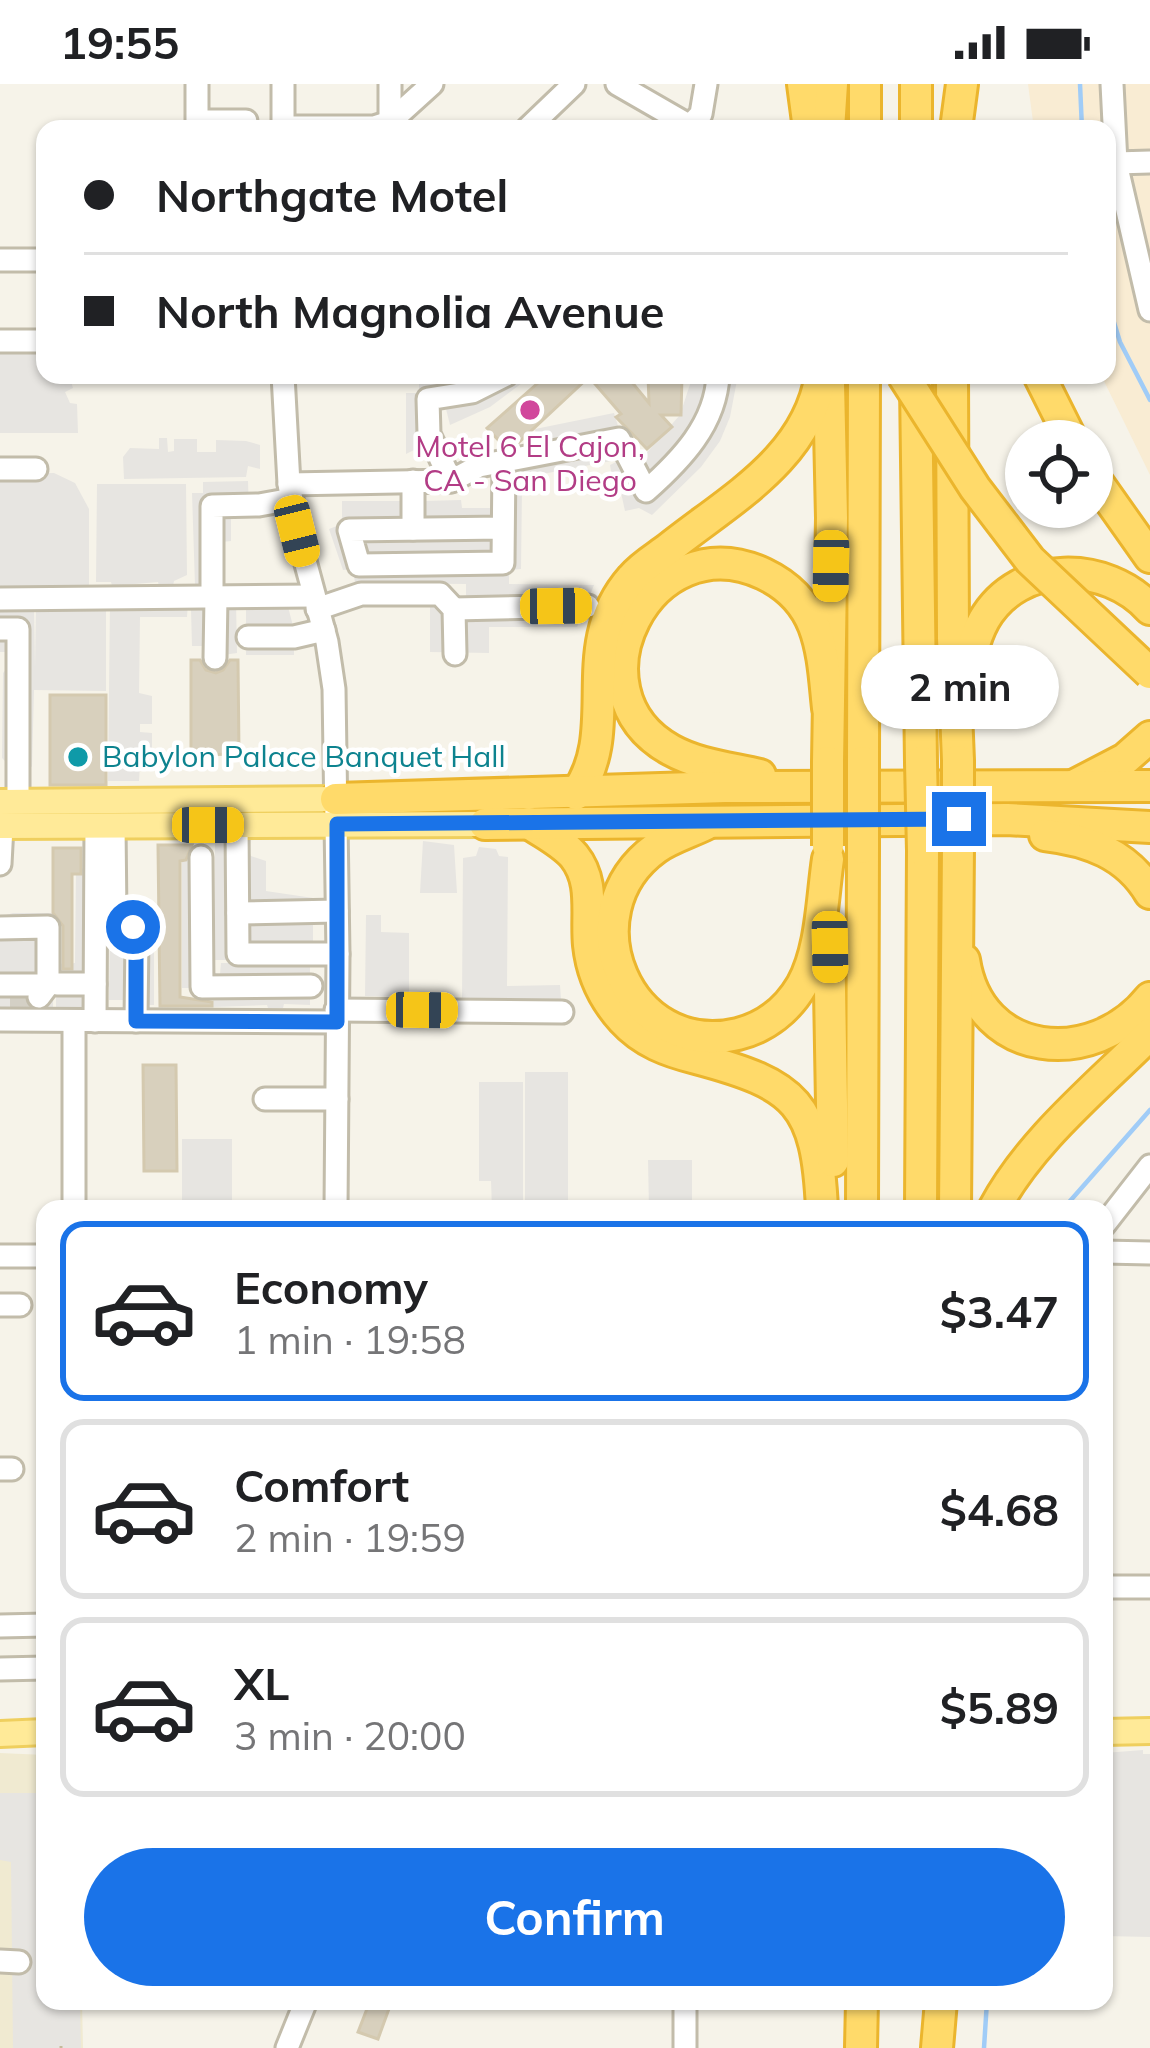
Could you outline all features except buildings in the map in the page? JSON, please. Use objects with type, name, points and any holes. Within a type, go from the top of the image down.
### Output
[{"type":"highway","points":[[803,84],[808,120]]},
{"type":"highway","points":[[830,120],[832,84]]},
{"type":"highway","points":[[865,84],[865,120]]},
{"type":"highway","points":[[916,84],[916,120]]},
{"type":"highway","points":[[958,120],[965,84]]},
{"type":"highway","points":[[965,84],[971,120]]},
{"type":"highway","points":[[576,794],[589,775],[597,734],[599,652],[603,626],[614,603],[634,575],[783,458],[814,409],[822,384]]},
{"type":"highway","points":[[825,384],[832,518],[828,708],[820,774],[828,853],[833,1200]]},
{"type":"highway","points":[[862,1200],[864,384]]},
{"type":"highway","points":[[909,384],[975,488],[1030,560],[1150,673]]},
{"type":"highway","points":[[916,384],[922,1200]]},
{"type":"highway","points":[[952,384],[958,746],[955,1200]]},
{"type":"highway","points":[[1044,384],[1062,420]]},
{"type":"highway","points":[[1113,505],[1146,551]]},
{"type":"highway","points":[[828,708],[820,645],[812,622],[785,586],[767,575],[733,564],[680,573],[649,595],[634,619],[625,644],[624,688],[634,712],[668,748],[698,761],[820,774],[1150,787]]},
{"type":"highway","points":[[958,746],[975,641],[997,604],[1017,589],[1052,574],[1093,574],[1129,589],[1150,609]]},
{"type":"highway","points":[[1072,787],[1125,759],[1150,737]]},
{"type":"highway","points":[[336,812],[820,774]]},
{"type":"highway","points":[[717,819],[664,843],[638,864],[623,885],[613,920],[615,958],[629,992],[652,1016],[682,1032],[733,1035],[762,1025],[790,1002],[809,969],[828,853]]},
{"type":"highway","points":[[485,824],[1007,819],[1150,826]]},
{"type":"highway","points":[[1007,819],[1038,835],[1101,848],[1124,862],[1150,892]]},
{"type":"highway","points":[[529,823],[566,848],[584,872],[591,961],[616,1011],[635,1032],[669,1051],[747,1072],[781,1089],[811,1126],[821,1200]]},
{"type":"highway","points":[[958,890],[964,967],[970,985],[984,1007],[1015,1034],[1055,1046],[1088,1043],[1124,1026],[1150,998]]},
{"type":"highway","points":[[999,1200],[1048,1135],[1150,1034]]},
{"type":"highway","points":[[861,2048],[862,2010]]},
{"type":"highway","points":[[921,2010],[921,2048]]},
{"type":"highway","points":[[937,2048],[940,2010]]},
{"type":"main road","points":[[9,802],[336,812],[485,824]]},
{"type":"main road","points":[[1,826],[105,826],[201,842],[237,825],[336,812]]},
{"type":"main road","points":[[1113,1732],[1150,1731]]},
{"type":"main road","points":[[0,1734],[36,1732]]},
{"type":"street","points":[[197,84],[197,120]]},
{"type":"street","points":[[283,84],[283,120]]},
{"type":"street","points":[[390,84],[390,120]]},
{"type":"street","points":[[392,120],[432,84]]},
{"type":"street","points":[[536,120],[574,84]]},
{"type":"street","points":[[617,84],[676,120]]},
{"type":"street","points":[[695,120],[706,84]]},
{"type":"street","points":[[1112,84],[1114,120]]},
{"type":"street","points":[[1150,162],[1116,163],[1150,310]]},
{"type":"street","points":[[0,260],[36,260]]},
{"type":"street","points":[[0,340],[36,340]]},
{"type":"street","points":[[284,384],[290,492],[334,689],[336,1200]]},
{"type":"street","points":[[451,481],[429,434],[428,399],[472,392],[488,384]]},
{"type":"street","points":[[215,658],[212,506],[260,506],[290,492],[451,481],[479,466],[619,439],[646,491],[682,457],[704,427],[717,384]]},
{"type":"street","points":[[503,528],[350,530],[359,565],[503,563],[504,461]]},
{"type":"street","points":[[0,469],[36,469]]},
{"type":"street","points":[[413,481],[413,530]]},
{"type":"street","points":[[248,638],[294,638],[318,612],[354,595],[434,593],[445,597],[454,609],[455,654]]},
{"type":"street","points":[[0,599],[214,597],[318,612]]},
{"type":"street","points":[[454,609],[588,606]]},
{"type":"street","points":[[9,629],[9,802]]},
{"type":"street","points":[[237,825],[238,954],[338,954]]},
{"type":"street","points":[[0,864],[1,826]]},
{"type":"street","points":[[74,1200],[84,1021],[95,984],[105,826]]},
{"type":"street","points":[[105,826],[114,910],[118,920],[133,927],[136,935],[136,1021]]},
{"type":"street","points":[[201,842],[202,987],[311,986]]},
{"type":"street","points":[[238,913],[337,911]]},
{"type":"street","points":[[0,928],[48,927],[48,989]]},
{"type":"street","points":[[3,994],[95,984]]},
{"type":"street","points":[[276,986],[277,1021]]},
{"type":"street","points":[[0,1020],[277,1021],[562,1012]]},
{"type":"street","points":[[265,1099],[337,1100]]},
{"type":"street","points":[[1113,1213],[1150,1166]]},
{"type":"street","points":[[1113,1252],[1150,1253]]},
{"type":"street","points":[[0,1256],[36,1256]]},
{"type":"street","points":[[1113,1587],[1150,1587]]},
{"type":"street","points":[[0,1626],[36,1624]]},
{"type":"street","points":[[0,1669],[36,1668]]},
{"type":"street","points":[[287,2048],[302,2010]]},
{"type":"street","points":[[685,2010],[685,2048]]},
{"type":"shaded area","points":[[1028,84],[1150,84],[1150,475],[1105,384],[1116,384],[1116,120],[1033,120]]},
{"type":"shaded area","points":[[0,349],[36,350],[36,384],[72,384],[65,392],[70,403],[77,404],[78,433],[0,433]]},
{"type":"shaded area","points":[[419,384],[521,384],[490,407],[450,425],[446,409],[442,410],[436,424],[438,438],[406,454],[406,393],[419,393]]},
{"type":"shaded area","points":[[690,384],[736,384],[720,441],[701,467],[652,515],[639,508],[625,511],[620,488],[614,489],[610,465],[622,459],[516,479],[510,448],[537,441],[535,429],[614,413],[642,458],[680,415]]},
{"type":"shaded area","points":[[159,438],[167,438],[168,452],[174,451],[174,439],[197,439],[197,452],[216,452],[216,440],[260,445],[260,469],[248,466],[246,477],[124,479],[123,457],[130,448],[159,449]]},
{"type":"shaded area","points":[[493,469],[510,485],[522,488],[521,569],[509,570],[509,584],[594,585],[577,627],[489,627],[489,653],[430,652],[430,606],[466,606],[466,584],[355,583],[353,569],[343,570],[329,529],[342,524],[342,501],[400,501],[400,519],[424,520],[425,501],[461,500],[462,508],[490,508]]},
{"type":"shaded area","points":[[54,473],[75,483],[89,509],[89,586],[0,586],[0,474]]},
{"type":"shaded area","points":[[248,481],[249,513],[231,514],[231,541],[222,542],[219,585],[195,585],[192,493],[203,493],[203,482]]},
{"type":"shaded area","points":[[97,484],[186,484],[187,575],[173,586],[96,582]]},
{"type":"shaded area","points":[[236,602],[237,653],[203,658],[203,646],[192,646],[191,610],[203,610],[203,603]]},
{"type":"shaded area","points":[[0,603],[34,603],[35,668],[36,603],[106,603],[106,691],[34,690],[32,767],[11,767],[2,758],[3,673],[12,662],[12,652],[0,652]]},
{"type":"shaded area","points":[[110,603],[188,603],[187,617],[140,617],[139,693],[152,696],[152,724],[140,724],[140,732],[152,733],[152,761],[140,765],[139,781],[108,781]]},
{"type":"shaded area","points":[[287,603],[298,645],[294,655],[246,655],[246,604]]},
{"type":"shaded area","points":[[215,841],[244,841],[251,856],[266,861],[266,891],[313,898],[313,960],[215,960]]},
{"type":"shaded area","points":[[423,841],[454,845],[457,893],[420,893]]},
{"type":"shaded area","points":[[479,847],[496,849],[499,856],[508,857],[507,986],[560,985],[561,1000],[462,999],[463,858],[476,856]]},
{"type":"shaded area","points":[[182,851],[212,851],[212,972],[220,974],[221,963],[310,963],[310,1005],[213,1007],[213,988],[182,988]]},
{"type":"shaded area","points":[[88,868],[103,1008],[56,1008],[56,964],[75,963],[76,869]]},
{"type":"shaded area","points":[[54,913],[53,1008],[0,1009],[0,917]]},
{"type":"shaded area","points":[[366,915],[381,915],[381,932],[409,933],[409,997],[365,996]]},
{"type":"shaded area","points":[[110,929],[154,929],[154,1005],[109,1000]]},
{"type":"shaded area","points":[[525,1072],[568,1072],[568,1200],[525,1200]]},
{"type":"shaded area","points":[[479,1082],[523,1082],[523,1200],[492,1200],[491,1181],[479,1181]]},
{"type":"shaded area","points":[[182,1139],[232,1139],[232,1200],[182,1200]]},
{"type":"shaded area","points":[[648,1160],[692,1160],[692,1200],[649,1200]]},
{"type":"shaded area","points":[[1143,1750],[1150,1754],[1150,1937],[1113,1936],[1113,1752]]},
{"type":"shaded area","points":[[0,1753],[36,1755],[36,2010],[82,2010],[83,2048],[0,2048]]},
{"type":"shaded area","points":[[0,1793],[36,1793],[36,2010],[80,2010],[81,2048],[13,2048],[11,1862],[0,1860]]},
{"type":"waterway","points":[[1080,84],[1082,120]]},
{"type":"waterway","points":[[1116,329],[1150,400]]},
{"type":"waterway","points":[[1071,1200],[1150,1110]]},
{"type":"waterway","points":[[984,2048],[986,2010]]},
{"type":"tunnel","points":[[10,997],[39,997]]},
{"type":"place","name":"Motel 6 El Cajon, CA - San Diego","points":[[530,410]]},
{"type":"place","name":"Babylon Palace Banquet Hall","points":[[78,757]]},
{"type":"route","points":[[133,927],[136,1021],[337,1022],[337,824],[959,819]]}]
